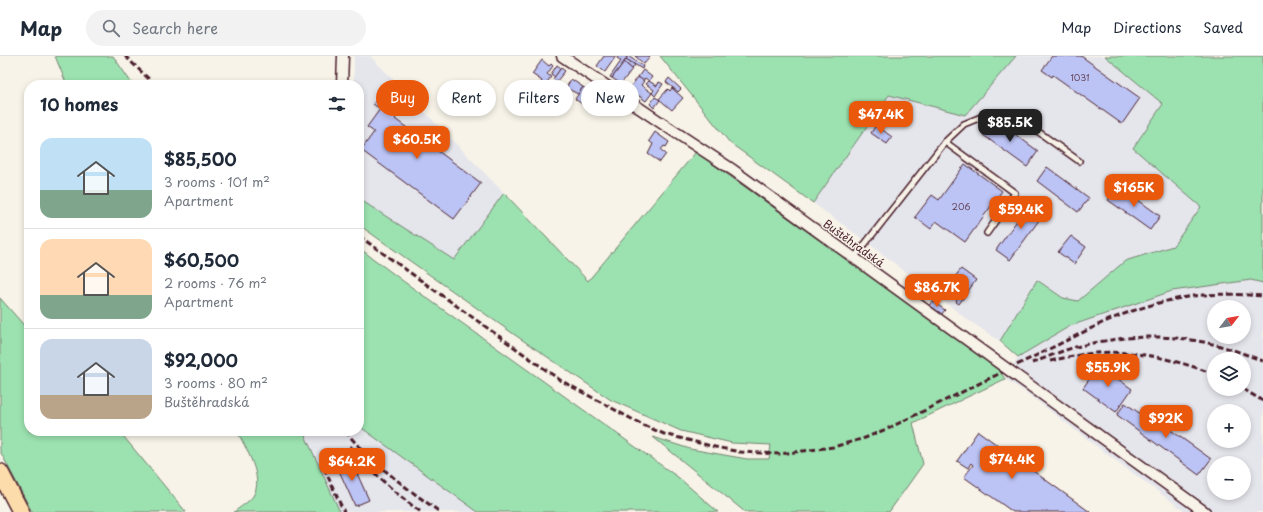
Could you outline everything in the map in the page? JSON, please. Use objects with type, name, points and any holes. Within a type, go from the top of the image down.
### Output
[{"type":"main road","points":[[0,472],[21,512]]},
{"type":"street","points":[[342,80],[343,56]]},
{"type":"street","name":"Buštěhradská","points":[[562,56],[733,170],[1205,512]]},
{"type":"lane","points":[[854,258],[945,142],[964,124],[991,112],[1015,115],[1079,161]]},
{"type":"lane","points":[[945,142],[1015,193],[987,232]]},
{"type":"shaded area","points":[[354,56],[370,56],[393,80],[376,80],[376,116],[429,116],[504,193],[454,260],[364,202],[364,80],[354,80]]},
{"type":"shaded area","points":[[1016,56],[1105,56],[1163,104],[1133,148],[1201,207],[1173,246],[1125,261],[1078,301],[1063,298],[1037,280],[1000,341],[968,320],[867,242],[813,203],[889,95],[965,115]]},
{"type":"shaded area","points":[[1251,280],[1263,283],[1263,512],[1186,512],[1024,391],[1005,379],[1018,357],[1070,326],[1172,291]]},
{"type":"shaded area","points":[[364,430],[478,512],[340,512],[305,436],[364,436]]},
{"type":"green space","points":[[55,56],[113,56],[130,80],[65,80]]},
{"type":"green space","points":[[660,56],[1016,56],[965,115],[889,95],[813,203],[730,143]]},
{"type":"green space","points":[[1105,56],[1263,56],[1263,283],[1251,280],[1172,291],[1070,326],[1018,357],[1000,341],[1037,280],[1063,298],[1078,301],[1125,261],[1173,246],[1201,207],[1133,148],[1163,104]]},
{"type":"green space","points":[[696,152],[997,367],[1005,379],[913,423],[923,464],[889,512],[745,512],[653,437],[690,449],[747,459],[769,459],[771,445],[732,443],[681,431],[611,400],[515,335],[364,229],[364,202],[454,260],[504,193],[588,281]]},
{"type":"green space","points":[[364,252],[679,478],[718,512],[478,512],[364,430]]},
{"type":"green space","points":[[0,298],[24,325],[24,436],[123,436],[186,512],[32,512],[0,451]]},
{"type":"green space","points":[[240,436],[305,436],[340,512],[234,512],[253,496],[256,489],[257,480],[249,454]]},
{"type":"building","points":[[604,56],[616,56],[605,72],[597,66]]},
{"type":"building","points":[[618,56],[625,56],[627,58],[612,78],[610,77],[621,61],[617,58]]},
{"type":"building","points":[[628,56],[643,66],[642,69],[626,59]]},
{"type":"building","points":[[635,56],[649,56],[650,57],[644,64]]},
{"type":"building","points":[[1052,56],[1081,56],[1140,98],[1122,124],[1053,75],[1052,77],[1042,70]]},
{"type":"building","points":[[626,59],[635,65],[632,69],[624,62]]},
{"type":"building","points":[[542,60],[549,66],[551,64],[553,66],[547,74],[551,77],[549,80],[541,80],[532,74]]},
{"type":"building","points":[[624,62],[632,69],[624,80],[615,80],[612,78]]},
{"type":"building","points":[[557,65],[561,68],[555,77],[551,74]]},
{"type":"building","points":[[561,68],[565,71],[558,80],[553,79]]},
{"type":"building","points":[[643,70],[652,77],[649,81],[645,78],[643,81],[638,77]]},
{"type":"building","points":[[638,77],[644,81],[641,85],[652,93],[646,101],[639,96],[639,80],[636,80]]},
{"type":"building","points":[[669,78],[681,89],[678,92],[666,82]]},
{"type":"building","points":[[573,80],[581,86],[581,90],[578,94],[573,92]]},
{"type":"building","points":[[649,81],[657,86],[659,82],[663,84],[655,96],[652,93],[654,90],[646,84]]},
{"type":"building","points":[[672,88],[683,98],[672,110],[659,99],[668,89],[670,91]]},
{"type":"building","points":[[581,90],[581,103],[575,99]]},
{"type":"building","points":[[655,97],[660,100],[654,108],[650,104]]},
{"type":"building","points":[[376,115],[376,116],[397,116],[395,119],[481,183],[454,219],[364,152],[364,146],[374,132],[367,127]]},
{"type":"building","points":[[994,119],[1038,151],[1027,167],[983,135]]},
{"type":"building","points":[[876,125],[892,137],[887,144],[871,133]]},
{"type":"building","points":[[655,132],[669,142],[666,147],[664,146],[661,150],[666,154],[660,162],[648,154],[653,144],[649,141]]},
{"type":"building","points":[[965,164],[1002,191],[965,242],[936,221],[931,229],[915,217],[932,195],[939,200]]},
{"type":"building","points":[[1047,167],[1089,198],[1078,212],[1037,181]]},
{"type":"building","points":[[1119,186],[1160,216],[1150,230],[1108,200]]},
{"type":"building","points":[[1031,201],[1045,212],[1010,260],[996,250],[1026,208],[1028,202]]},
{"type":"building","points":[[1071,236],[1086,247],[1074,264],[1058,252]]},
{"type":"building","points":[[961,269],[976,280],[959,304],[956,302],[957,300],[952,293],[954,290],[948,286]]},
{"type":"building","points":[[932,301],[945,310],[941,315],[929,306]]},
{"type":"building","points":[[1099,365],[1132,389],[1116,412],[1083,388]]},
{"type":"building","points":[[1125,403],[1148,419],[1151,416],[1207,456],[1207,464],[1199,475],[1117,415]]},
{"type":"building","points":[[978,431],[1090,512],[1013,512],[964,477],[973,465],[971,463],[968,468],[957,461]]},
{"type":"building","points":[[350,458],[369,500],[355,506],[336,464]]},
{"type":"railway","points":[[125,56],[150,80]]},
{"type":"railway","points":[[364,240],[560,380],[641,424],[664,434],[740,452],[780,454],[833,447],[865,438],[891,427],[1102,323],[1143,307],[1165,301],[1206,295],[1225,294],[1263,296]]},
{"type":"railway","points":[[1032,363],[1067,350],[1089,344],[1140,337],[1174,338],[1208,343],[1263,361]]},
{"type":"railway","points":[[1050,361],[1072,356],[1097,353],[1131,353],[1165,359],[1207,371]]},
{"type":"railway","points":[[1251,394],[1263,401]]},
{"type":"railway","points":[[349,436],[366,454],[402,484],[440,512]]},
{"type":"railway","points":[[350,446],[384,482],[421,512]]},
{"type":"railway","points":[[324,468],[344,512]]}]
